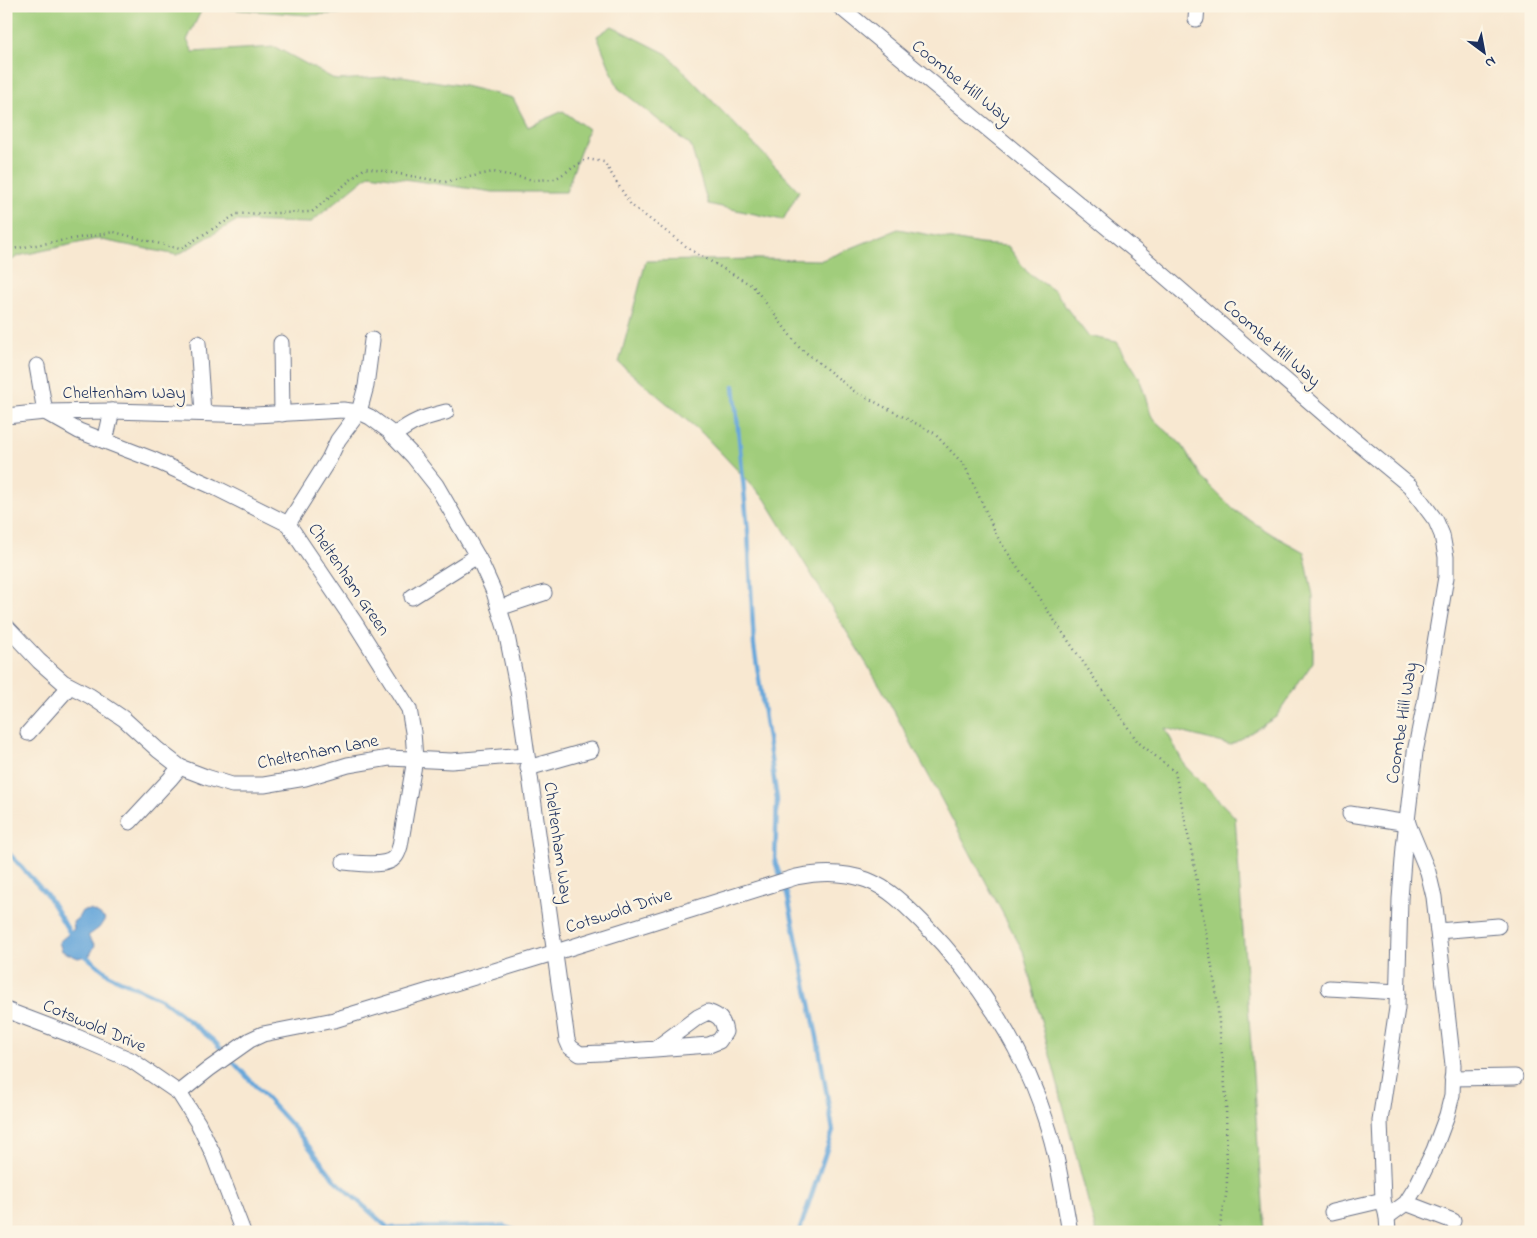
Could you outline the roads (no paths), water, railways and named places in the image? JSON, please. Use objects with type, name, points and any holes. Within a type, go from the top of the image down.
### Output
[{"type":"street","name":"Coombe Hill Way","points":[[839,6],[1138,253],[1337,426],[1404,480],[1424,503],[1436,521],[1442,535],[1446,556],[1446,577],[1415,752],[1401,887],[1398,992],[1392,1047],[1384,1084],[1380,1121],[1384,1200],[1388,1225]]},
{"type":"street","points":[[288,524],[329,459],[338,440],[358,412],[366,386],[372,340]]},
{"type":"street","name":"Cheltenham Way","points":[[198,343],[203,413]]},
{"type":"street","points":[[281,344],[282,414]]},
{"type":"street","name":"Cheltenham Way","points":[[36,366],[45,412]]},
{"type":"street","name":"Cheltenham Way","points":[[6,416],[45,412],[112,411],[255,415],[343,410],[358,412],[370,417],[394,436],[436,485],[494,592],[506,631],[518,692],[566,1040],[570,1047],[580,1054],[655,1049]]},
{"type":"street","points":[[105,441],[112,411]]},
{"type":"street","name":"Cheltenham Green","points":[[45,412],[79,431],[154,460],[288,524],[355,623],[409,708],[414,732],[415,759],[400,846],[396,856],[390,861],[381,864],[344,862]]},
{"type":"street","points":[[394,436],[415,422],[446,412]]},
{"type":"street","points":[[412,597],[476,556]]},
{"type":"street","points":[[499,608],[544,593]]},
{"type":"street","name":"Cheltenham Lane","points":[[6,626],[63,682],[90,696],[124,719],[180,767],[232,785],[264,785],[305,778],[348,765],[389,758],[527,762]]},
{"type":"street","points":[[28,733],[70,686]]},
{"type":"street","name":"Cheltenham Way","points":[[527,762],[591,750]]},
{"type":"street","points":[[130,822],[180,767]]},
{"type":"street","points":[[1350,814],[1408,823]]},
{"type":"street","name":"Coombe Hill Way","points":[[1388,1225],[1416,1187],[1434,1150],[1452,1095],[1453,1065],[1438,931],[1430,882],[1408,823]]},
{"type":"street","name":"Cotswold Drive","points":[[6,1010],[131,1060],[179,1093],[209,1068],[250,1040],[263,1034],[334,1020],[554,953],[766,885],[820,872],[837,873],[866,880],[896,896],[946,947],[986,1000],[1008,1034],[1029,1076],[1046,1119],[1058,1164],[1070,1232]]},
{"type":"street","points":[[1401,887],[1415,880],[1430,882]]},
{"type":"street","points":[[1438,931],[1498,926]]},
{"type":"street","points":[[1329,988],[1398,992]]},
{"type":"street","points":[[1452,1078],[1515,1077]]},
{"type":"street","points":[[179,1093],[198,1123],[213,1154],[243,1232]]},
{"type":"street","points":[[1332,1212],[1384,1200]]},
{"type":"street","points":[[1406,1203],[1453,1221]]},
{"type":"water","points":[[90,910],[105,919],[99,928],[88,936],[95,945],[90,955],[78,958],[62,951],[59,942],[74,929],[73,922],[82,911]]},
{"type":"waterway","points":[[734,386],[748,532],[754,646],[777,799],[775,862],[787,894],[817,1037],[833,1131],[799,1232]]},
{"type":"waterway","points":[[6,850],[47,895],[73,938]]},
{"type":"waterway","points":[[82,953],[111,976],[163,1000],[214,1041],[295,1129],[336,1181],[388,1228],[503,1226],[519,1232]]}]
